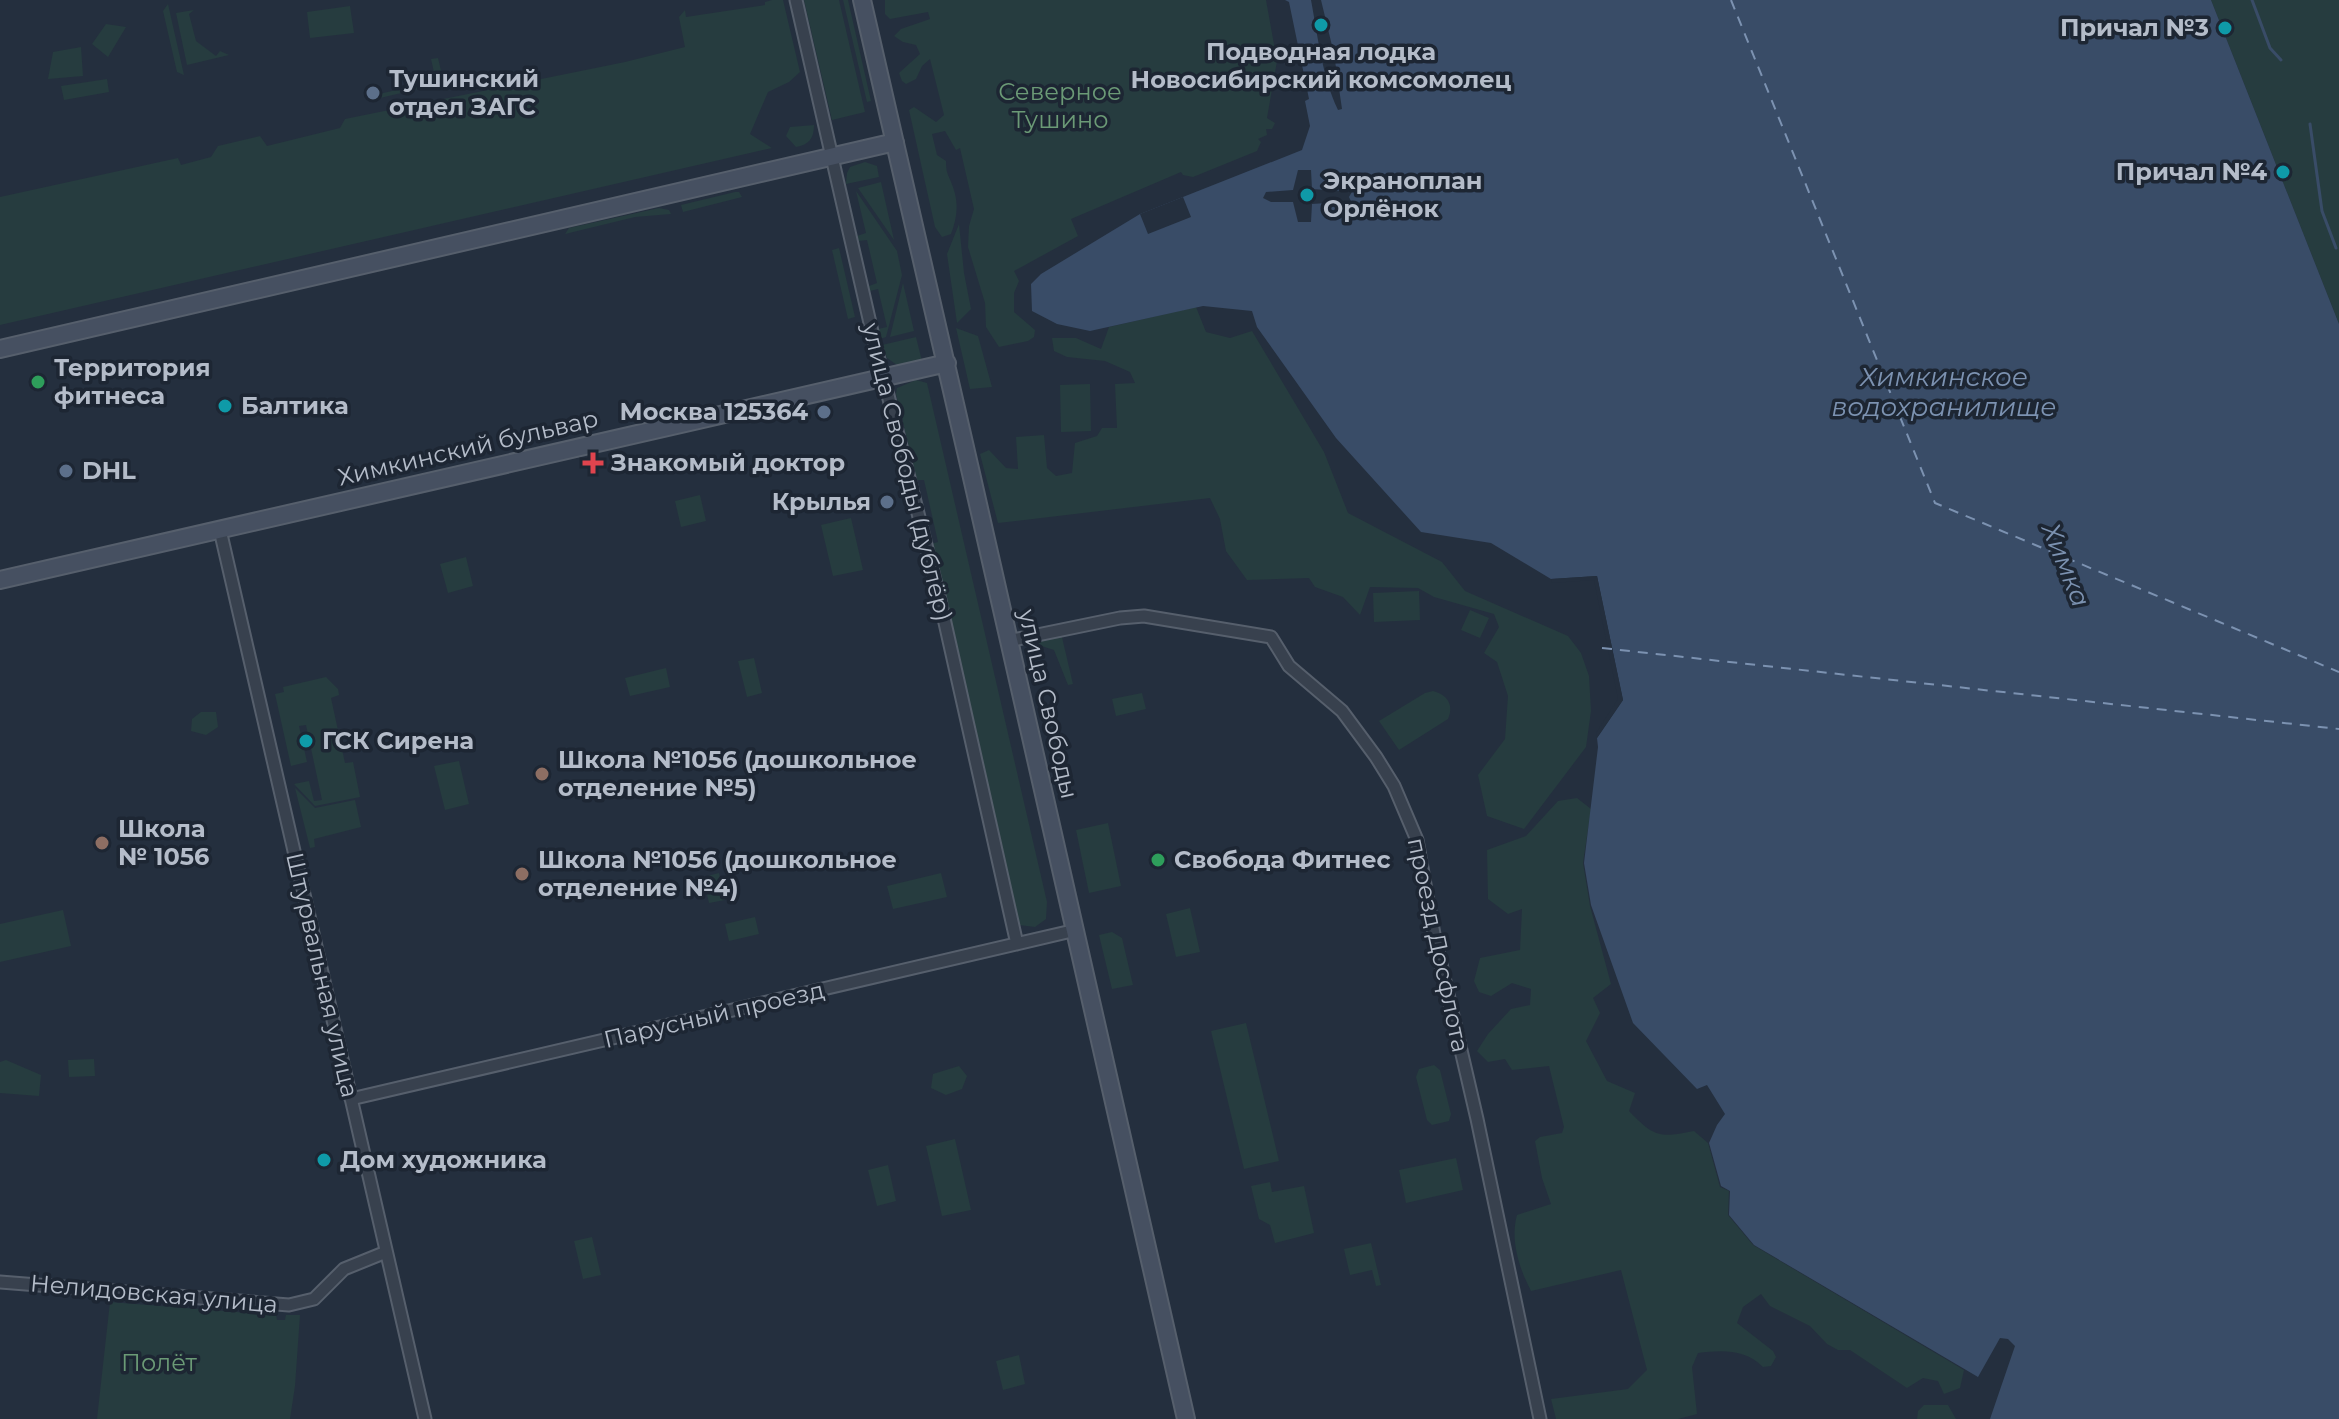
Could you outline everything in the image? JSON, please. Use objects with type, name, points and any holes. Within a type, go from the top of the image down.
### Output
[{"type":"main road","name":"улица Свободы","points":[[862,0],[1186,1419]]},
{"type":"main road","points":[[0,349],[895,142]]},
{"type":"main road","name":"Химкинский бульвар","points":[[0,580],[947,363]]},
{"type":"street","name":"улица Свободы (дублёр)","points":[[796,0],[884,378],[939,596],[1017,944]]},
{"type":"street","name":"Штурвальная улица","points":[[220,530],[425,1419]]},
{"type":"street","name":"проезд Досфлота","points":[[1008,641],[1144,616],[1271,637],[1289,666],[1342,711],[1376,757],[1394,786],[1417,840],[1434,934],[1479,1127],[1540,1419]]},
{"type":"street","name":"Парусный проезд","points":[[351,1099],[1076,930]]},
{"type":"street","name":"Нелидовская улица","points":[[0,1282],[289,1305],[314,1299],[344,1269],[386,1252]]},
{"type":"green space","points":[[783,0],[800,72],[789,82],[768,92],[750,134],[772,148],[0,325],[0,197],[178,158],[181,165],[211,157],[218,146],[260,136],[267,146],[340,128],[345,119],[685,47],[679,17],[685,10],[686,17],[765,5],[765,2]]},
{"type":"green space","points":[[804,0],[839,0],[865,112],[832,120]]},
{"type":"green space","points":[[843,0],[848,0],[871,101],[867,102]]},
{"type":"green space","name":"Северное Тушино","points":[[885,0],[1266,0],[1277,61],[1267,118],[1275,123],[1272,129],[1266,129],[1267,135],[1258,139],[1261,142],[1257,151],[1193,177],[1181,172],[1071,219],[1078,236],[1014,271],[1019,281],[1014,293],[1014,312],[1035,330],[1034,337],[999,347],[986,327],[985,303],[968,247],[974,209],[960,148],[956,150],[945,131],[932,134],[937,155],[946,161],[955,193],[955,222],[951,234],[942,237],[935,227],[909,110],[914,107],[936,122],[944,115],[930,59],[922,66],[916,79],[906,84],[899,73],[920,54],[916,45],[894,36],[901,29],[930,19],[928,12],[890,19],[885,14]]},
{"type":"green space","points":[[2211,0],[2339,0],[2339,324]]},
{"type":"green space","points":[[168,4],[184,75],[177,72],[163,11]]},
{"type":"green space","points":[[350,6],[354,33],[310,38],[307,12]]},
{"type":"green space","points":[[194,10],[189,14],[196,41],[216,56],[220,51],[229,55],[187,65],[176,13]]},
{"type":"green space","points":[[106,24],[126,27],[108,57],[92,44]]},
{"type":"green space","points":[[81,47],[83,76],[48,79],[53,52]]},
{"type":"green space","points":[[438,58],[444,83],[380,98],[379,94],[436,81],[431,59]]},
{"type":"green space","points":[[107,79],[109,92],[64,100],[61,86]]},
{"type":"green space","points":[[814,125],[812,137],[804,145],[796,147],[786,136],[790,127]]},
{"type":"green space","points":[[865,162],[877,166],[879,177],[846,184],[850,167]]},
{"type":"green space","points":[[881,182],[894,240],[858,188]]},
{"type":"green space","points":[[856,191],[897,251],[902,275],[886,337],[880,339],[878,329],[887,327],[878,289],[870,291],[869,286],[877,283],[867,240],[859,241],[857,236],[866,233]]},
{"type":"green space","points":[[735,192],[742,197],[683,212],[681,205]]},
{"type":"green space","points":[[659,208],[669,210],[671,214],[635,217],[565,234],[569,228]]},
{"type":"green space","points":[[959,224],[971,309],[957,323],[947,254]]},
{"type":"green space","points":[[839,248],[855,317],[848,319],[832,250]]},
{"type":"green space","points":[[903,283],[914,331],[890,337]]},
{"type":"green space","points":[[1196,307],[1206,332],[1230,338],[1252,331],[1324,452],[1348,513],[1442,562],[1465,591],[1568,636],[1581,653],[1589,676],[1591,711],[1586,747],[1524,829],[1487,816],[1478,775],[1505,739],[1508,696],[1497,662],[1484,653],[1499,627],[1494,614],[1434,597],[1418,588],[1370,587],[1360,615],[1343,597],[1315,587],[1309,578],[1247,580],[1226,551],[1220,519],[1210,498],[998,523],[980,454],[989,450],[1006,468],[1018,469],[1016,437],[1044,435],[1047,468],[1056,476],[1072,473],[1075,443],[1097,436],[1102,428],[1117,428],[1115,384],[1135,383],[1130,372],[1105,361],[1067,357],[1054,351],[1052,338],[1076,338],[1101,349],[1109,327]]},
{"type":"green space","points":[[956,328],[978,336],[992,387],[970,389]]},
{"type":"green space","points":[[916,337],[922,361],[897,365],[887,358],[882,345]]},
{"type":"green space","points":[[916,380],[927,383],[1047,902],[1046,919],[1035,927],[1019,925],[1018,922],[931,544],[938,542],[924,480],[917,480],[896,394],[897,388]]},
{"type":"green space","points":[[1090,384],[1091,431],[1061,432],[1060,385]]},
{"type":"green space","points":[[700,495],[706,521],[681,527],[675,501]]},
{"type":"green space","points":[[851,518],[863,570],[833,576],[821,525]]},
{"type":"green space","points":[[466,557],[473,586],[448,593],[440,564]]},
{"type":"green space","points":[[1419,591],[1420,620],[1374,622],[1373,593]]},
{"type":"green space","points":[[1470,610],[1489,618],[1480,638],[1461,630]]},
{"type":"green space","points":[[1061,633],[1073,684],[1068,685],[1054,650],[1031,641]]},
{"type":"green space","points":[[754,658],[762,693],[747,697],[738,661]]},
{"type":"green space","points":[[666,668],[670,687],[630,696],[625,678]]},
{"type":"green space","points":[[326,677],[338,689],[339,695],[331,698],[345,763],[353,762],[360,797],[315,806],[294,784],[309,781],[314,801],[322,800],[306,725],[299,726],[307,762],[291,766],[275,694],[284,692],[283,687]]},
{"type":"green space","points":[[1433,691],[1448,701],[1448,719],[1399,750],[1379,721]]},
{"type":"green space","points":[[1142,693],[1146,709],[1116,716],[1112,699]]},
{"type":"green space","points":[[201,712],[216,712],[218,727],[206,735],[191,731],[192,719]]},
{"type":"green space","points":[[459,761],[469,804],[445,810],[434,766]]},
{"type":"green space","points":[[295,788],[315,808],[355,800],[361,827],[314,839],[315,847],[310,848]]},
{"type":"green space","points":[[1577,798],[1591,809],[1583,863],[1590,906],[1611,984],[1593,998],[1600,1013],[1586,1041],[1607,1081],[1635,1093],[1629,1111],[1651,1131],[1665,1135],[1694,1131],[1708,1143],[1720,1187],[1729,1191],[1728,1215],[1753,1245],[1964,1370],[1960,1388],[1944,1394],[1938,1381],[1923,1378],[1907,1388],[1850,1350],[1838,1350],[1827,1344],[1810,1326],[1770,1306],[1761,1294],[1743,1307],[1737,1323],[1773,1351],[1776,1357],[1771,1366],[1763,1367],[1741,1354],[1724,1351],[1698,1353],[1692,1367],[1697,1414],[1678,1419],[1556,1419],[1551,1399],[1628,1389],[1647,1370],[1621,1270],[1531,1291],[1519,1263],[1515,1224],[1517,1215],[1551,1204],[1535,1141],[1540,1137],[1562,1133],[1564,1127],[1549,1066],[1512,1070],[1505,1059],[1488,1062],[1477,1051],[1511,1009],[1530,1005],[1531,989],[1512,983],[1491,996],[1479,992],[1474,981],[1480,958],[1520,950],[1522,909],[1508,914],[1488,899],[1487,850],[1526,836],[1558,801]]},
{"type":"green space","points":[[1108,823],[1121,886],[1089,893],[1076,830]]},
{"type":"green space","points":[[719,873],[725,900],[709,903],[703,877]]},
{"type":"green space","points":[[941,873],[947,897],[893,909],[887,886]]},
{"type":"green space","points":[[1190,908],[1200,952],[1176,957],[1166,914]]},
{"type":"green space","points":[[63,910],[71,946],[0,962],[0,924]]},
{"type":"green space","points":[[755,917],[759,934],[729,941],[725,924]]},
{"type":"green space","points":[[1112,932],[1122,938],[1133,985],[1112,989],[1099,935]]},
{"type":"green space","points":[[1246,1023],[1279,1161],[1244,1169],[1211,1031]]},
{"type":"green space","points":[[94,1059],[95,1076],[69,1077],[68,1060]]},
{"type":"green space","points":[[6,1060],[41,1075],[39,1096],[0,1093],[0,1062]]},
{"type":"green space","points":[[1434,1065],[1440,1070],[1451,1114],[1449,1121],[1432,1125],[1427,1120],[1416,1077],[1419,1069]]},
{"type":"green space","points":[[959,1066],[967,1076],[962,1089],[946,1095],[931,1088],[933,1074]]},
{"type":"green space","points":[[955,1139],[971,1210],[942,1216],[926,1146]]},
{"type":"green space","points":[[1456,1158],[1463,1190],[1406,1203],[1399,1170]]},
{"type":"green space","points":[[888,1165],[896,1201],[877,1206],[868,1170]]},
{"type":"green space","points":[[1270,1182],[1272,1192],[1304,1186],[1314,1233],[1275,1243],[1270,1225],[1259,1219],[1251,1186]]},
{"type":"green space","points":[[592,1237],[601,1275],[583,1279],[574,1241]]},
{"type":"green space","points":[[1371,1243],[1381,1285],[1376,1286],[1372,1270],[1350,1275],[1344,1249]]},
{"type":"green space","name":"Полёт","points":[[110,1302],[276,1315],[277,1320],[285,1320],[286,1315],[300,1315],[290,1419],[97,1419]]},
{"type":"green space","points":[[1019,1355],[1025,1384],[1003,1390],[996,1361]]},
{"type":"green space","points":[[1924,1405],[1948,1405],[1956,1419],[1917,1419],[1918,1411]]},
{"type":"water","name":"Химкинское водохранилище","points":[[1285,0],[1311,0],[1324,70],[1338,110],[1342,109],[1334,54],[1321,0],[2211,0],[2339,324],[2339,1419],[1990,1419],[2015,1346],[2008,1339],[2000,1338],[1978,1377],[1754,1245],[1729,1215],[1730,1191],[1721,1186],[1709,1143],[1725,1114],[1707,1085],[1697,1089],[1633,1023],[1591,905],[1584,863],[1597,738],[1623,700],[1597,576],[1551,579],[1491,543],[1421,532],[1336,438],[1257,327],[1252,311],[1203,306],[1090,331],[1057,324],[1032,311],[1031,284],[1041,274],[1140,214],[1302,150],[1310,126],[1305,101],[1309,99],[1289,2]],"holes":[[[1298,170],[1311,170],[1312,189],[1340,191],[1352,181],[1358,181],[1349,197],[1357,214],[1350,214],[1340,202],[1312,204],[1311,222],[1298,222],[1293,202],[1271,202],[1263,198],[1266,192],[1293,190]]]},
{"type":"pier","points":[[1183,197],[1191,217],[1148,234],[1140,214]]},
{"type":"pier","points":[[1597,576],[1623,700],[1597,738],[1596,733],[1618,699],[1594,580],[1552,583],[1551,579]]},
{"type":"waterway","points":[[2252,0],[2270,48],[2281,60]]},
{"type":"waterway","points":[[2310,124],[2322,211],[2336,248]]},
{"type":"ferry route","points":[[1731,0],[1935,503],[2339,672]]},
{"type":"ferry route","points":[[1602,648],[2339,729]]},
{"type":"place","name":"Подводная лодка Новосибирский комсомолец","points":[[1321,25]]},
{"type":"place","name":"Причал №3","points":[[2225,28]]},
{"type":"place","name":"Тушинский отдел ЗАГС","points":[[373,93]]},
{"type":"place","name":"Причал №4","points":[[2283,172]]},
{"type":"place","name":"Экраноплан Орлёнок","points":[[1307,195]]},
{"type":"place","name":"Территория фитнеса","points":[[38,382]]},
{"type":"place","name":"Балтика","points":[[225,406]]},
{"type":"place","name":"Москва 125364","points":[[824,412]]},
{"type":"place","name":"Знакомый доктор","points":[[593,463]]},
{"type":"place","name":"DHL","points":[[66,471]]},
{"type":"place","name":"Крылья","points":[[887,502]]},
{"type":"place","name":"ГСК Сирена","points":[[306,741]]},
{"type":"place","name":"Школа №1056 (дошкольное отделение №5)","points":[[542,774]]},
{"type":"place","name":"Школа № 1056","points":[[102,843]]},
{"type":"place","name":"Свобода Фитнес","points":[[1158,860]]},
{"type":"place","name":"Школа №1056 (дошкольное отделение №4)","points":[[522,874]]},
{"type":"place","name":"Дом художника","points":[[324,1160]]},
{"type":"water label","name":"Химка","points":[[2066,565]]}]
